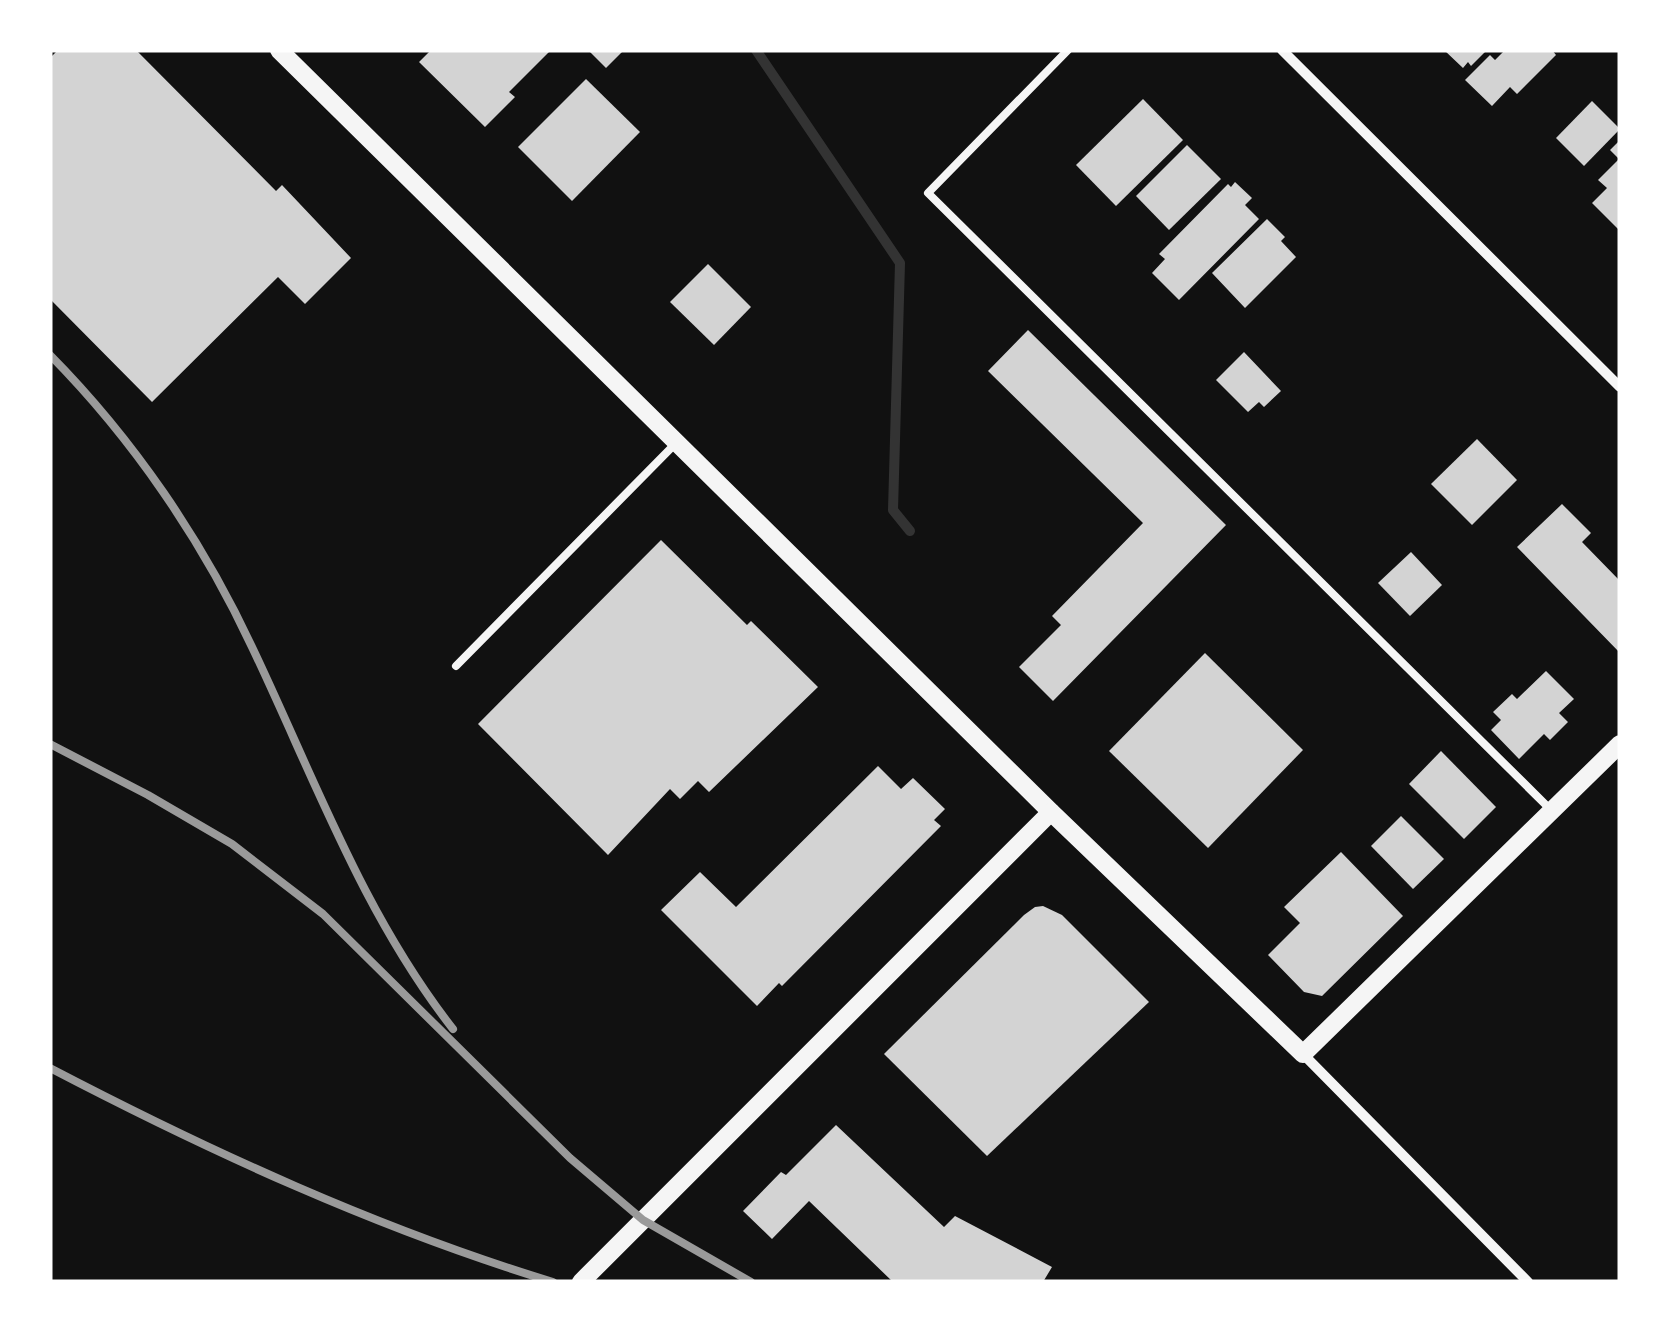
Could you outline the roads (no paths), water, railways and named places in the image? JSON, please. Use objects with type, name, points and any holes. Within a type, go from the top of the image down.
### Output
[{"type":"street","points":[[280,50],[1051,812],[1303,1054],[1528,1282]]},
{"type":"street","points":[[1282,50],[1620,387]]},
{"type":"street","points":[[1303,1054],[1620,744]]},
{"type":"street","points":[[582,1282],[1051,812]]},
{"type":"lane","points":[[1068,50],[928,193],[1552,811]]},
{"type":"lane","points":[[456,666],[677,442]]},
{"type":"waterway","points":[[756,50],[900,263],[893,510],[910,531]]},
{"type":"railway","points":[[50,355],[137,456],[211,568],[366,892],[421,985],[453,1029]]},
{"type":"railway","points":[[50,744],[232,844],[323,914],[570,1158],[643,1220],[751,1282]]},
{"type":"railway","points":[[50,1068],[297,1187],[424,1238],[553,1282]]}]
